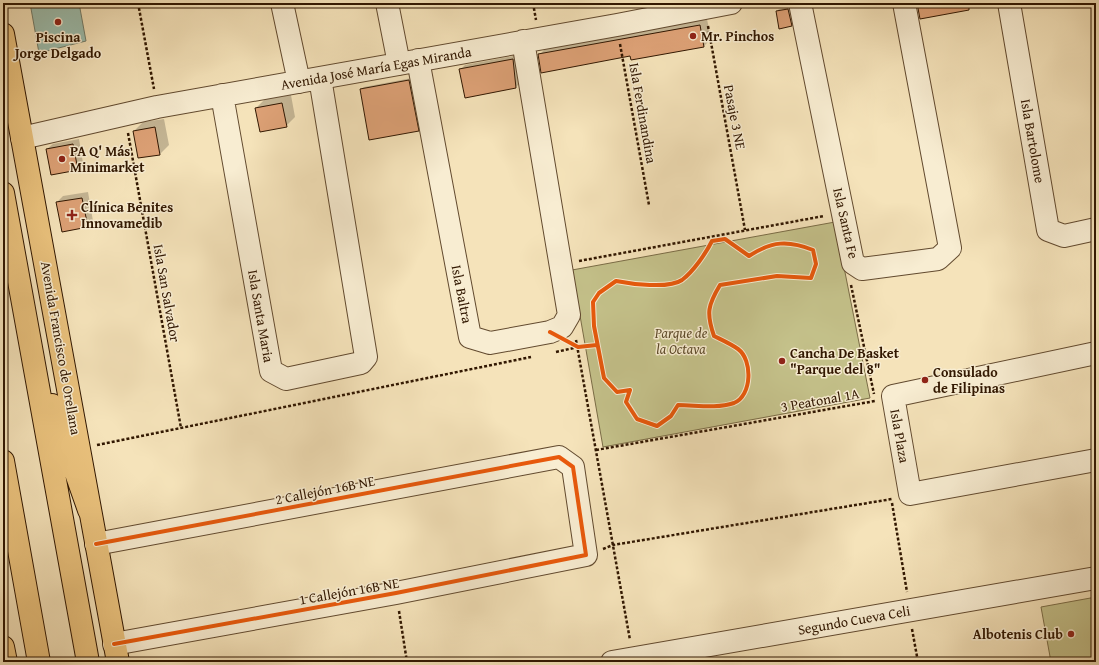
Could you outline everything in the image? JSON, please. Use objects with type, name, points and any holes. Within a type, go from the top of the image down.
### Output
[{"type":"main road","name":"Avenida Francisco de Orellana","points":[[3,34],[116,653]]},
{"type":"main road","name":"Avenida Francisco de Orellana","points":[[3,193],[88,662]]},
{"type":"main road","points":[[30,343],[89,510]]},
{"type":"main road","points":[[3,461],[39,662]]},
{"type":"main road","points":[[3,529],[23,571]]},
{"type":"street","points":[[282,3],[299,82]]},
{"type":"street","points":[[387,3],[408,62]]},
{"type":"street","name":"Avenida José María Egas Miranda","points":[[22,138],[157,107],[523,41],[628,17],[704,8],[732,3]]},
{"type":"street","name":"Isla Santa Fe","points":[[800,3],[853,263],[862,269],[938,259],[950,248],[904,3]]},
{"type":"street","name":"Isla Bartolome","points":[[1010,3],[1048,230],[1064,236],[1096,229]]},
{"type":"street","name":"Isla Baltra","points":[[408,62],[470,337],[490,343],[552,342],[569,315],[523,41]]},
{"type":"street","name":"Isla Santa Maria","points":[[222,95],[271,371],[286,379],[361,363],[366,357],[320,78]]},
{"type":"street","name":"Isla Plaza","points":[[897,495],[893,396],[1096,353]]},
{"type":"street","name":"2 Callejón 16B NE","points":[[96,544],[559,457],[574,467],[586,555]]},
{"type":"street","points":[[897,495],[1096,460]]},
{"type":"street","name":"1 Callejón 16B NE","points":[[116,653],[396,593],[586,555]]},
{"type":"street","name":"Segundo Cueva Celi","points":[[623,660],[1096,578]]},
{"type":"path","points":[[138,3],[157,107]]},
{"type":"path","points":[[712,240],[745,230],[828,215]]},
{"type":"path","points":[[573,262],[717,238],[726,239]]},
{"type":"path","points":[[849,278],[875,400]]},
{"type":"path","points":[[575,332],[613,545],[623,660]]},
{"type":"path","points":[[552,342],[578,347]]},
{"type":"path","points":[[552,342],[578,347],[584,346]]},
{"type":"path","points":[[79,448],[539,355]]},
{"type":"path","points":[[586,555],[613,545],[897,495],[907,596]]},
{"type":"path","points":[[396,593],[407,662]]},
{"type":"green space","name":"Parque de la Octava","points":[[835,222],[870,398],[603,447],[572,270]]},
{"type":"green space","name":"Albotenis Club","points":[[1096,597],[1096,662],[1051,662],[1041,607]]},
{"type":"shaded area","name":"Piscina Jorge Delgado","points":[[30,3],[79,3],[86,41],[39,53]]},
{"type":"building","points":[[917,3],[969,3],[969,10],[920,19]]},
{"type":"building","points":[[788,9],[792,26],[779,29],[776,11]]},
{"type":"building","points":[[700,25],[704,47],[631,60],[630,56],[541,73],[538,54]]},
{"type":"building","points":[[513,59],[516,88],[465,98],[459,69]]},
{"type":"building","points":[[409,80],[419,131],[369,140],[360,89]]},
{"type":"building","points":[[282,103],[287,127],[260,132],[255,108]]},
{"type":"building","points":[[155,127],[160,155],[138,158],[133,131]]},
{"type":"building","name":"PA Q' Más Minimarket","points":[[73,144],[78,170],[51,175],[46,149]]},
{"type":"building","name":"Clínica Benites Innovamedib","points":[[82,198],[88,227],[62,232],[56,202]]},
{"type":"cycle path","points":[[725,239],[749,256],[765,247],[780,244],[796,245],[813,250],[816,264],[811,278],[777,276],[720,285],[711,304],[709,315],[711,328],[714,336],[738,349],[743,354],[748,369],[747,386],[744,393],[740,399],[727,405],[678,405],[671,416],[657,426],[637,419],[626,402],[630,390],[617,392],[604,378],[594,326],[593,302],[599,293],[616,281],[659,285],[676,283],[682,280],[699,262],[712,241],[725,239]]},
{"type":"cycle path","points":[[550,332],[578,347],[597,345]]},
{"type":"cycle path","points":[[96,544],[559,457],[573,467],[586,555],[396,593],[114,644]]},
{"type":"place","name":"Piscina Jorge Delgado","points":[[58,22]]},
{"type":"place","name":"Mr. Pinchos","points":[[693,36]]},
{"type":"place","name":"PA Q' Más Minimarket","points":[[62,159]]},
{"type":"place","name":"Clínica Benites Innovamedib","points":[[72,215]]},
{"type":"place","name":"Cancha De Basket \"Parque del 8\"","points":[[782,361]]},
{"type":"place","name":"Consulado de Filipinas","points":[[925,380]]},
{"type":"place","name":"Albotenis Club","points":[[1071,634]]}]
